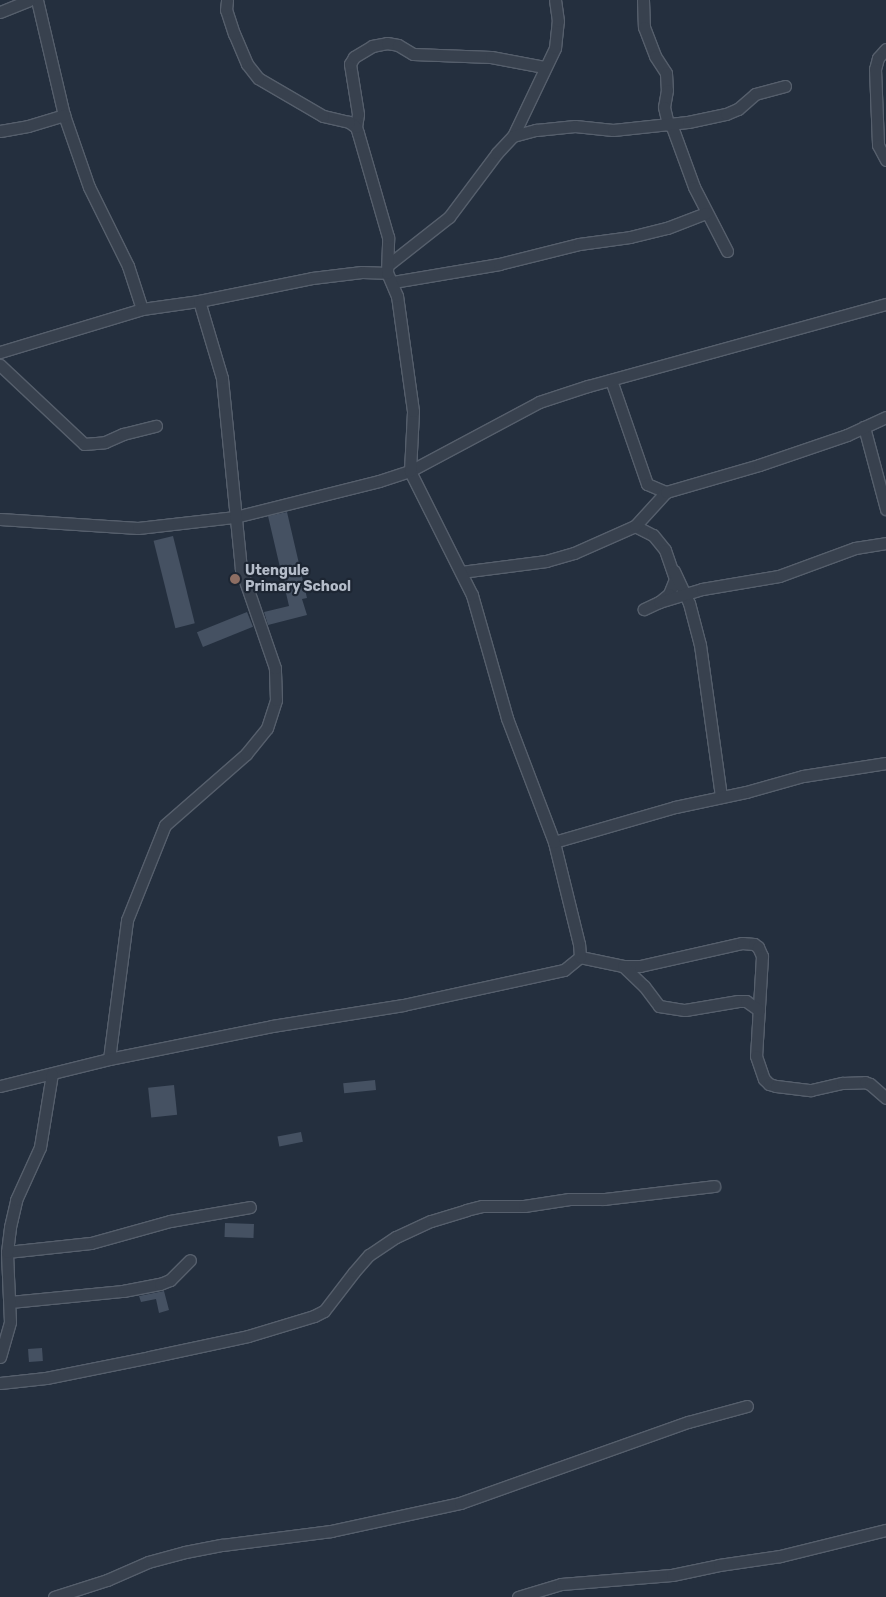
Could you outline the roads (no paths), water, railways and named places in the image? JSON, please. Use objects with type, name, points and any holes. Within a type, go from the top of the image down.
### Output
[{"type":"street","points":[[0,12],[29,0]]},
{"type":"street","points":[[37,0],[64,115],[89,187],[128,266],[142,309]]},
{"type":"street","points":[[226,0],[228,18],[234,34],[247,64],[258,78],[323,116],[349,122],[356,127]]},
{"type":"street","points":[[389,273],[449,217],[497,153],[513,136],[544,67],[555,48],[558,21],[555,0]]},
{"type":"street","points":[[643,0],[644,27],[656,56],[666,73],[667,90],[664,107],[706,213],[726,251]]},
{"type":"street","points":[[544,67],[491,58],[413,54],[398,45],[387,43],[372,46],[358,53],[350,64],[358,114],[356,127],[385,223],[388,238],[389,273],[397,296],[413,410],[410,471],[462,572],[484,632],[514,736],[554,842],[580,957]]},
{"type":"street","points":[[886,49],[878,58],[875,69],[878,145],[886,160]]},
{"type":"street","points":[[513,136],[536,130],[575,126],[612,130],[670,125],[726,114],[738,108],[755,94],[786,86]]},
{"type":"street","points":[[0,131],[28,126],[64,115]]},
{"type":"street","points":[[0,352],[142,309],[199,301],[312,278],[362,272],[389,273],[499,264],[579,244],[630,238],[667,228],[706,213]]},
{"type":"street","points":[[109,1060],[128,920],[165,825],[246,754],[267,728],[276,700],[275,668],[241,569],[222,378],[199,301]]},
{"type":"street","points":[[0,519],[138,528],[235,517],[379,481],[410,471],[539,402],[611,380],[886,304]]},
{"type":"street","points":[[0,365],[84,444],[105,442],[123,434],[156,426]]},
{"type":"street","points":[[611,380],[647,484],[666,492]]},
{"type":"street","points":[[462,572],[546,561],[574,553],[635,526],[666,492],[759,465],[886,418]]},
{"type":"street","points":[[864,427],[886,509]]},
{"type":"street","points":[[635,526],[653,535],[665,550],[686,594],[700,645],[721,797]]},
{"type":"street","points":[[644,609],[659,602],[702,589],[779,576],[855,548],[886,543]]},
{"type":"street","points":[[659,602],[669,594],[673,586],[674,571]]},
{"type":"street","points":[[554,842],[675,807],[803,776],[886,763]]},
{"type":"street","points":[[580,957],[623,966],[640,966],[742,943],[754,944],[758,947],[762,956],[756,1056],[764,1079],[769,1084],[790,1089],[811,1090],[842,1083],[864,1082],[870,1084],[886,1098]]},
{"type":"street","points":[[0,1086],[109,1060],[272,1026],[403,1006],[564,970],[580,957]]},
{"type":"street","points":[[623,966],[644,986],[659,1006],[685,1010],[746,1001],[759,1010]]},
{"type":"street","points":[[0,1357],[10,1322],[7,1252],[16,1200],[40,1147],[52,1074]]},
{"type":"street","points":[[0,1382],[46,1378],[150,1358],[248,1336],[314,1316],[324,1311],[369,1255],[396,1237],[431,1221],[466,1210],[482,1206],[524,1206],[569,1199],[604,1199],[714,1186]]},
{"type":"street","points":[[7,1252],[91,1243],[170,1221],[250,1207]]},
{"type":"street","points":[[10,1302],[124,1291],[160,1284],[170,1280],[190,1260]]},
{"type":"street","points":[[54,1597],[107,1580],[148,1562],[185,1552],[222,1545],[331,1531],[460,1503],[688,1422],[747,1406]]},
{"type":"street","points":[[518,1597],[561,1584],[672,1576],[718,1565],[780,1556],[886,1530]]},
{"type":"place","name":"Utengule Primary School","points":[[235,579]]}]
